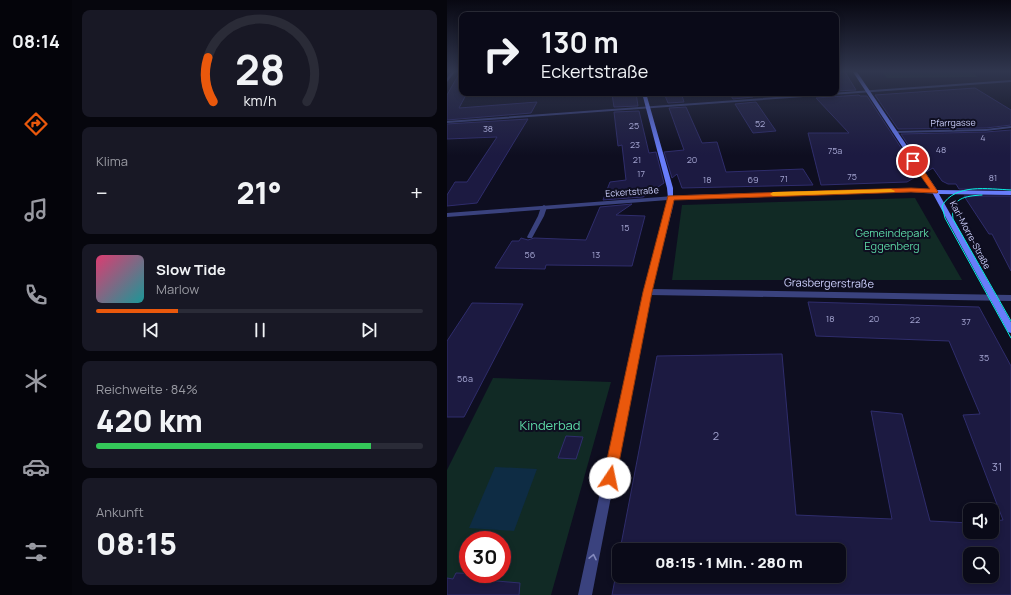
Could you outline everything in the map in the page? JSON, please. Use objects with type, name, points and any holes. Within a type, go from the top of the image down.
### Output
[{"type":"main road","points":[[646,100],[670,188],[671,198]]},
{"type":"main road","name":"Karl-Morre-Straße","points":[[874,100],[935,192],[1011,330]]},
{"type":"main road","name":"Eckertstraße","points":[[935,192],[1011,193]]},
{"type":"street","points":[[447,122],[747,100]]},
{"type":"street","name":"Pfarrgasse","points":[[894,132],[1011,128]]},
{"type":"street","name":"Eckertstraße","points":[[447,215],[671,198],[911,190],[935,192]]},
{"type":"street","points":[[585,595],[647,292],[670,207],[671,198]]},
{"type":"street","points":[[530,237],[544,207]]},
{"type":"street","name":"Grasbergerstraße","points":[[647,292],[1011,298]]},
{"type":"green space","name":"Gemeindepark Eggenberg","points":[[915,198],[962,280],[672,280],[682,205]]},
{"type":"green space","name":"Kinderbad","points":[[493,378],[611,382],[551,595],[447,595],[447,470]]},
{"type":"water","points":[[495,467],[537,469],[514,531],[469,528]]},
{"type":"building","points":[[447,100],[463,100],[459,108],[537,102],[531,113],[447,120]]},
{"type":"building","points":[[613,100],[637,100],[638,106],[614,107]]},
{"type":"building","points":[[667,100],[683,100],[684,102],[668,103]]},
{"type":"building","points":[[818,100],[869,100],[919,175],[907,182],[821,185],[808,133],[849,133]]},
{"type":"building","points":[[878,100],[994,100],[1011,110],[1011,125],[986,128],[898,129]]},
{"type":"building","points":[[756,102],[776,131],[753,133],[735,104]]},
{"type":"building","points":[[686,107],[702,143],[717,142],[726,172],[803,169],[813,185],[682,188],[677,174],[672,178],[664,152],[684,150],[669,108]]},
{"type":"building","points":[[639,111],[649,153],[656,152],[664,183],[643,197],[603,200],[610,182],[626,180],[622,145],[618,146],[614,112]]},
{"type":"building","points":[[528,119],[477,203],[447,206],[447,195],[455,182],[467,182],[497,137],[447,139],[447,124]]},
{"type":"building","points":[[1011,130],[1011,190],[959,189],[956,184],[948,184],[942,181],[933,168],[926,172],[901,134],[986,132]]},
{"type":"building","points":[[964,196],[1011,196],[1011,271],[992,234],[989,234]]},
{"type":"building","points":[[632,204],[616,215],[645,216],[632,266],[546,265],[545,269],[495,268],[512,241],[519,241],[521,238],[528,240],[534,238],[586,240],[600,207]]},
{"type":"building","points":[[808,302],[979,307],[1011,366],[1011,595],[612,595],[614,583],[846,583],[846,543],[621,543],[657,356],[782,354],[796,515],[892,519],[871,411],[902,414],[930,521],[963,523],[963,539],[999,539],[999,520],[1003,520],[999,510],[999,503],[997,503],[963,415],[980,414],[949,341],[816,336]]},
{"type":"building","points":[[472,303],[523,304],[464,417],[447,417],[447,341]]},
{"type":"building","points":[[566,436],[583,437],[576,459],[558,458]]},
{"type":"building","points":[[456,573],[459,573],[459,583],[520,583],[519,595],[447,595],[447,578],[453,579]]},
{"type":"tram line","points":[[1011,190],[973,189],[963,191],[955,194],[942,206],[945,218],[1011,338]]},
{"type":"tram line","points":[[982,195],[965,197],[956,202],[953,212],[953,219],[1011,321]]},
{"type":"slow traffic","points":[[773,194],[891,191]]},
{"type":"route","points":[[610,478],[647,292],[670,207],[671,198],[911,190],[935,192],[913,161]]}]
